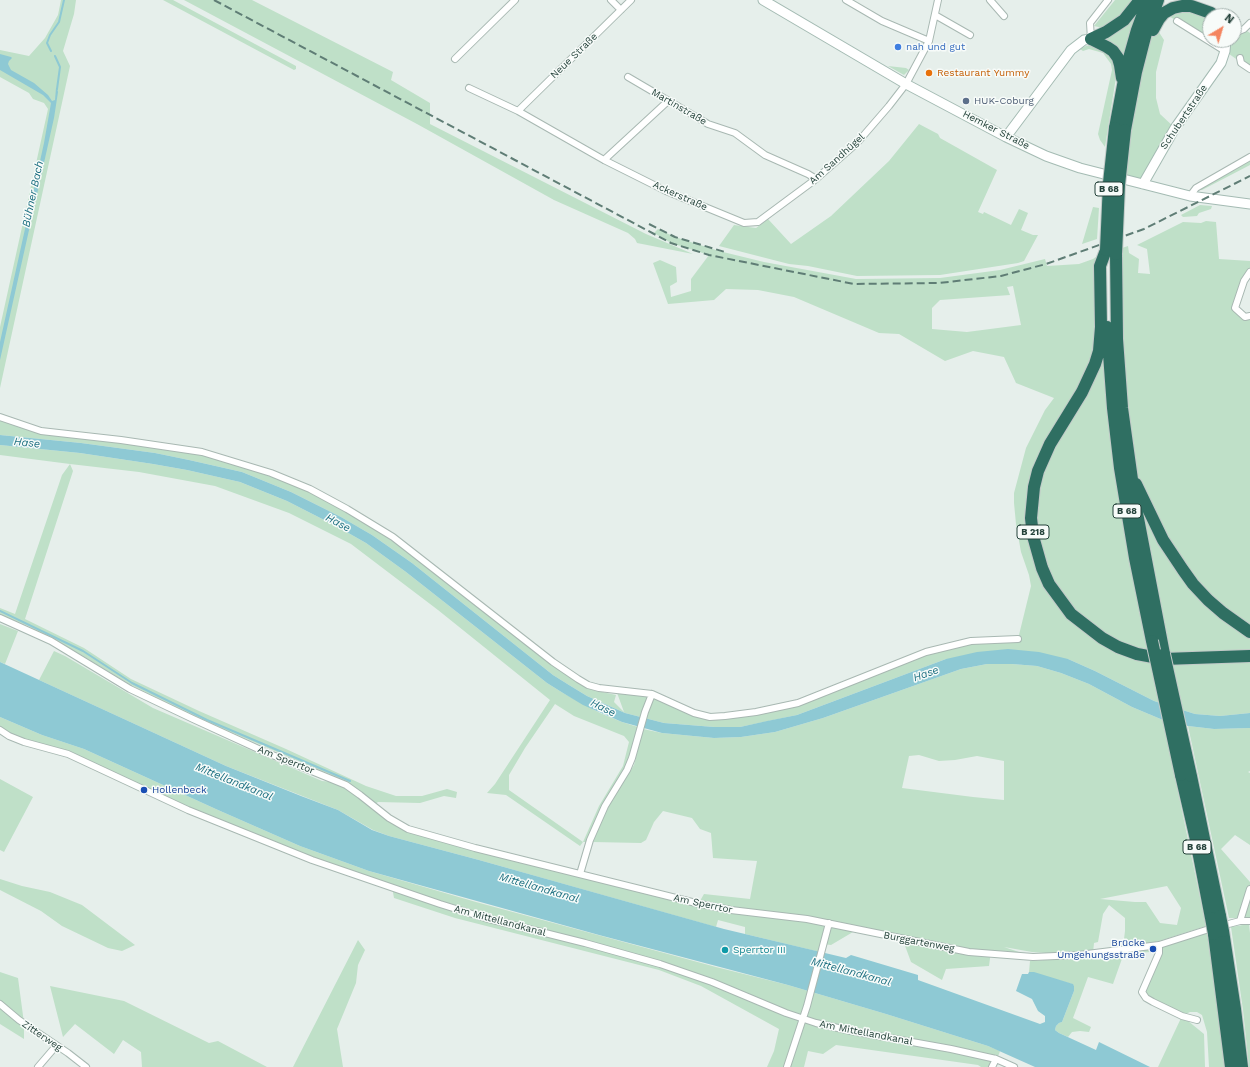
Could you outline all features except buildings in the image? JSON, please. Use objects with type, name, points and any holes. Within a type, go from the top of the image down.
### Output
[{"type":"highway","points":[[1091,39],[1106,32],[1124,20],[1140,0]]},
{"type":"highway","name":"B 68","points":[[1120,129],[1123,85],[1131,50],[1148,0]]},
{"type":"highway","name":"B 68","points":[[1157,641],[1130,470],[1122,408],[1111,252],[1109,183],[1120,129],[1146,33],[1158,0]]},
{"type":"highway","name":"B 68","points":[[1199,0],[1206,8]]},
{"type":"highway","name":"B 68","points":[[1136,72],[1146,54],[1155,26],[1164,13],[1173,8],[1182,6],[1191,6],[1202,10]]},
{"type":"highway","name":"B 68","points":[[1091,39],[1113,51],[1118,58],[1123,85]]},
{"type":"highway","name":"B 218","points":[[1111,252],[1103,266],[1101,333],[1095,364],[1082,392],[1050,444],[1038,471],[1034,487],[1031,518],[1033,536],[1042,568],[1052,589],[1071,614],[1102,638],[1118,647],[1137,654],[1164,659],[1250,656]]},
{"type":"highway","name":"B 68","points":[[1103,266],[1116,438],[1129,523],[1157,641],[1186,776],[1196,840],[1216,917],[1231,1067]]},
{"type":"highway","points":[[1130,470],[1154,523],[1166,544],[1193,584],[1223,613],[1250,632]]},
{"type":"highway","name":"B 68","points":[[1218,933],[1235,1009],[1242,1067]]},
{"type":"main road","name":"Hemker Straße","points":[[763,0],[906,84],[1006,137],[1046,156],[1080,168],[1190,196],[1250,204]]},
{"type":"main road","points":[[1006,137],[1071,50],[1084,40],[1091,39]]},
{"type":"main road","name":"Schubertstraße","points":[[1143,184],[1175,128],[1217,70],[1224,58],[1225,48]]},
{"type":"street","points":[[455,59],[515,0]]},
{"type":"street","points":[[611,0],[621,10]]},
{"type":"street","name":"Neue Straße","points":[[518,111],[631,0]]},
{"type":"street","points":[[846,0],[882,21],[929,41]]},
{"type":"street","name":"Am Sandhügel","points":[[758,222],[816,180],[866,133],[889,106],[906,84],[929,41],[938,0]]},
{"type":"street","points":[[990,0],[1004,16]]},
{"type":"street","points":[[1091,39],[1090,23],[1108,0]]},
{"type":"street","points":[[935,16],[970,35]]},
{"type":"street","points":[[1177,21],[1225,51]]},
{"type":"street","points":[[1242,29],[1250,23]]},
{"type":"street","points":[[1240,58],[1241,63],[1250,69]]},
{"type":"street","name":"Martinstraße","points":[[628,77],[708,124],[735,133],[765,154],[808,174],[816,180]]},
{"type":"street","name":"Ackerstraße","points":[[469,88],[518,111],[604,160],[666,191],[738,221],[744,223],[758,222]]},
{"type":"street","points":[[604,160],[668,101]]},
{"type":"street","points":[[1190,196],[1196,188],[1250,157]]},
{"type":"street","points":[[1247,317],[1235,308],[1244,281],[1250,272]]},
{"type":"street","points":[[0,416],[41,431],[121,440],[202,452],[271,473],[310,489],[347,509],[393,537],[553,662],[588,685],[599,688],[652,694],[694,713],[710,717],[756,712],[798,703],[926,652],[971,641],[1018,639]]},
{"type":"street","name":"Am Sperrtor","points":[[0,618],[51,641],[130,689],[265,752],[346,785],[389,818],[408,829],[475,848],[706,906],[829,923]]},
{"type":"street","points":[[580,874],[590,840],[605,806],[627,770],[632,758],[644,712],[652,694]]},
{"type":"street","name":"Am Mittellandkanal","points":[[0,730],[9,736],[24,742],[68,754],[188,810],[312,860],[451,908],[660,964],[712,982],[786,1013],[816,1023],[996,1059],[1014,1067]]},
{"type":"street","points":[[1240,921],[1250,889]]},
{"type":"street","name":"Burggartenweg","points":[[829,923],[954,950],[1033,958],[1079,955],[1159,945],[1240,921],[1250,921]]},
{"type":"street","points":[[787,1067],[807,1006],[829,923]]},
{"type":"street","points":[[1159,945],[1159,953],[1142,992],[1146,998],[1153,1002],[1182,1016],[1197,1020]]},
{"type":"street","name":"Zitterweg","points":[[0,1004],[19,1020],[86,1067]]},
{"type":"street","points":[[38,1067],[56,1046]]},
{"type":"street","points":[[992,1067],[996,1059]]},
{"type":"green space","points":[[61,0],[76,0],[74,14],[63,51],[70,66],[0,388],[0,327],[48,109],[44,103],[33,99],[29,93],[0,77],[0,50],[29,56],[45,38],[58,15]]},
{"type":"green space","points":[[163,0],[173,0],[296,66],[296,69],[294,70]]},
{"type":"green space","points":[[184,0],[252,0],[393,72],[391,80],[430,103],[430,124],[646,234],[693,254],[637,243],[628,233],[554,200],[417,124]]},
{"type":"green space","points":[[1115,0],[1137,0],[1129,11],[1103,28],[1094,26]]},
{"type":"green space","points":[[1173,8],[1202,14],[1202,37],[1164,13]]},
{"type":"green space","points":[[1137,13],[1123,59],[1098,40]]},
{"type":"green space","points":[[1155,26],[1164,40],[1156,72],[1156,98],[1160,114],[1175,128],[1143,184],[1119,178],[1146,54]]},
{"type":"green space","points":[[1244,29],[1250,33],[1250,69],[1220,48],[1242,48],[1242,30]]},
{"type":"green space","points":[[1096,45],[1111,54],[1117,71],[1105,147],[1098,134],[1112,70],[1111,64],[1103,53],[1089,49],[1083,51],[1080,49],[1086,46]]},
{"type":"green space","points":[[888,66],[906,68],[909,70],[904,75]]},
{"type":"green space","points":[[919,124],[938,134],[940,138],[997,170],[978,212],[983,214],[984,212],[1011,225],[1019,209],[1028,213],[1021,230],[1033,235],[1038,235],[1024,261],[940,275],[857,276],[808,266],[789,264],[719,246],[734,225],[756,228],[768,219],[791,244],[831,216],[889,161]]},
{"type":"green space","points":[[1250,157],[1250,165],[1202,190],[1193,190]]},
{"type":"green space","points":[[1200,205],[1212,206],[1211,209],[1199,213],[1197,216],[1183,217],[1181,215]]},
{"type":"green space","points":[[1093,207],[1099,208],[1097,239],[1082,244]]},
{"type":"green space","points":[[1206,221],[1216,222],[1219,259],[1250,261],[1250,272],[1235,308],[1250,316],[1250,713],[1220,716],[1195,714],[1154,701],[1068,659],[946,659],[797,715],[740,727],[714,727],[664,723],[625,713],[587,696],[569,685],[553,675],[412,563],[372,535],[341,517],[291,492],[242,472],[155,453],[81,443],[0,435],[0,420],[41,433],[123,442],[201,455],[271,476],[310,492],[346,511],[420,559],[555,666],[593,690],[616,695],[614,702],[624,712],[616,690],[645,693],[710,717],[798,703],[926,652],[971,641],[1018,639],[1031,586],[1021,552],[1016,524],[1014,493],[1026,448],[1045,410],[1054,398],[1016,383],[1004,357],[973,351],[945,361],[899,334],[879,333],[794,297],[758,290],[726,289],[714,300],[668,304],[653,263],[660,260],[676,267],[677,282],[670,286],[671,297],[691,291],[691,279],[709,255],[671,243],[654,233],[658,229],[675,237],[719,251],[764,262],[856,279],[940,278],[1000,270],[1045,259],[1047,266],[1079,264],[1093,259],[1106,250],[1108,339],[1136,508],[1116,250],[1128,246],[1129,253],[1139,259],[1138,273],[1150,274],[1147,249],[1137,245],[1183,222],[1201,223]],"holes":[[[1013,286],[1021,325],[967,332],[932,329],[932,308],[940,300],[1010,295],[1007,287]]]},
{"type":"green space","points":[[0,445],[80,453],[187,470],[240,482],[287,501],[366,543],[406,572],[547,683],[600,713],[638,727],[629,765],[588,842],[583,842],[580,846],[506,795],[487,793],[495,784],[550,700],[438,610],[351,544],[289,513],[215,486],[139,472],[0,455]],"holes":[[[555,704],[574,716],[624,736],[629,742],[623,766],[599,806],[583,842],[509,790],[509,775],[525,748]]]},
{"type":"green space","points":[[70,464],[73,471],[25,619],[84,648],[131,679],[366,786],[396,796],[422,796],[447,789],[457,792],[456,798],[444,796],[420,803],[378,802],[371,807],[386,819],[416,834],[697,906],[704,894],[750,899],[757,861],[713,858],[711,833],[700,829],[692,818],[663,811],[654,822],[646,840],[641,843],[593,842],[607,808],[634,765],[643,729],[662,733],[714,738],[741,737],[775,732],[823,718],[961,669],[987,664],[1037,666],[1061,673],[1089,684],[1132,707],[1163,720],[1206,926],[1153,943],[1123,947],[1125,918],[1109,905],[1103,914],[1098,942],[1094,943],[1093,953],[1059,954],[1032,952],[1004,947],[1025,954],[991,951],[989,966],[946,969],[942,980],[911,962],[904,943],[903,935],[855,926],[853,932],[831,945],[822,944],[820,952],[745,934],[745,927],[718,920],[716,927],[389,836],[373,830],[338,810],[226,766],[39,680],[54,651],[153,708],[322,781],[345,783],[338,778],[193,716],[129,684],[78,653],[28,626],[0,615],[0,608],[15,614],[62,475]],"holes":[[[919,755],[939,761],[977,756],[1004,761],[1004,800],[902,788],[909,756]],[[1167,886],[1181,908],[1177,925],[1160,923],[1146,902],[1100,899]]]},
{"type":"green space","points":[[0,624],[18,631],[5,664],[0,662]]},
{"type":"green space","points":[[0,717],[42,735],[84,749],[300,846],[369,871],[476,902],[788,985],[988,1046],[1000,1051],[999,1054],[992,1067],[981,1067],[978,1065],[836,1045],[823,1054],[808,1051],[804,1067],[767,1067],[774,1051],[779,1029],[701,986],[659,970],[455,918],[394,898],[392,887],[188,810],[68,754],[24,742],[0,730]]},
{"type":"green space","points":[[1188,726],[1214,729],[1250,728],[1250,771],[1248,772],[1250,773],[1250,845],[1235,835],[1221,849],[1250,882],[1250,918],[1229,918]]},
{"type":"green space","points":[[0,779],[33,797],[4,852],[0,850]]},
{"type":"green space","points":[[0,879],[22,886],[50,892],[82,905],[135,945],[122,951],[108,948],[62,926],[41,911],[0,890]]},
{"type":"green space","points":[[1249,924],[1250,933],[1250,1067],[1231,927]]},
{"type":"green space","points":[[1207,933],[1219,1009],[1226,1067],[1209,1067],[1207,1032],[1202,1015],[1197,1012],[1190,1012],[1182,1016],[1146,998],[1146,990],[1160,957],[1153,952],[1124,953],[1113,984],[1088,977],[1073,1018],[1091,1027],[1089,1032],[1072,1032],[1068,1037],[1055,1030],[1056,1026],[1062,1022],[1074,991],[1074,986],[1072,984],[1029,972],[1030,961],[1122,951]]},
{"type":"green space","points":[[358,940],[365,950],[358,965],[356,983],[337,1029],[343,1067],[293,1067]]},
{"type":"green space","points":[[0,972],[18,978],[24,1023],[24,1039],[0,1024]]},
{"type":"green space","points":[[50,986],[124,1001],[209,1043],[218,1041],[267,1067],[142,1067],[141,1052],[123,1040],[114,1054],[75,1024],[63,1037]]},
{"type":"green space","points":[[1182,1016],[1204,1034],[1205,1067],[1158,1067]]},
{"type":"water","name":"Bühner Bach","points":[[0,54],[11,57],[12,58],[8,64],[11,70],[34,83],[48,95],[52,101],[55,100],[56,88],[58,92],[54,118],[0,360],[0,342],[44,143],[51,103],[43,95],[0,70]]},
{"type":"water","name":"Hase","points":[[0,435],[81,443],[155,453],[242,472],[291,492],[341,517],[372,535],[412,563],[553,675],[569,685],[587,696],[625,713],[664,723],[714,727],[740,727],[797,715],[946,659],[977,652],[1008,649],[1039,652],[1068,659],[1154,701],[1195,714],[1220,716],[1250,713],[1250,728],[1214,729],[1188,726],[1163,720],[1132,707],[1089,684],[1061,673],[1037,666],[987,664],[961,669],[823,718],[775,732],[741,737],[714,738],[662,733],[622,722],[583,705],[563,693],[547,683],[406,572],[366,543],[287,501],[240,482],[187,470],[80,453],[0,445]]},
{"type":"water","name":"Mittellandkanal","points":[[0,662],[226,766],[338,810],[372,830],[389,836],[724,929],[846,958],[851,955],[918,975],[918,980],[1040,1024],[1045,1022],[1045,1016],[1038,1011],[1032,999],[1016,991],[1022,974],[1034,972],[1073,984],[1074,991],[1062,1022],[1056,1026],[1055,1030],[1096,1050],[1099,1042],[1150,1067],[1035,1067],[988,1046],[788,985],[599,935],[369,871],[300,846],[84,749],[42,735],[0,717]]},
{"type":"waterway","points":[[51,51],[47,43],[50,35],[59,22],[64,0]]},
{"type":"waterway","points":[[55,56],[60,67],[57,89]]},
{"type":"waterway","points":[[0,611],[83,651],[132,683],[207,720],[350,781]]},
{"type":"railway","points":[[214,0],[671,243],[709,255],[854,284],[939,283],[1001,276],[1046,264],[1144,229],[1250,176]]},
{"type":"railway","points":[[649,224],[675,237],[725,252]]},
{"type":"place","name":"nah und gut","points":[[898,47]]},
{"type":"place","name":"Restaurant Yummy","points":[[929,73]]},
{"type":"place","name":"HUK-Coburg","points":[[966,101]]},
{"type":"place","name":"Hollenbeck","points":[[144,790]]},
{"type":"place","name":"Brücke Umgehungsstraße","points":[[1153,949]]},
{"type":"place","name":"Sperrtor III","points":[[725,950]]}]
